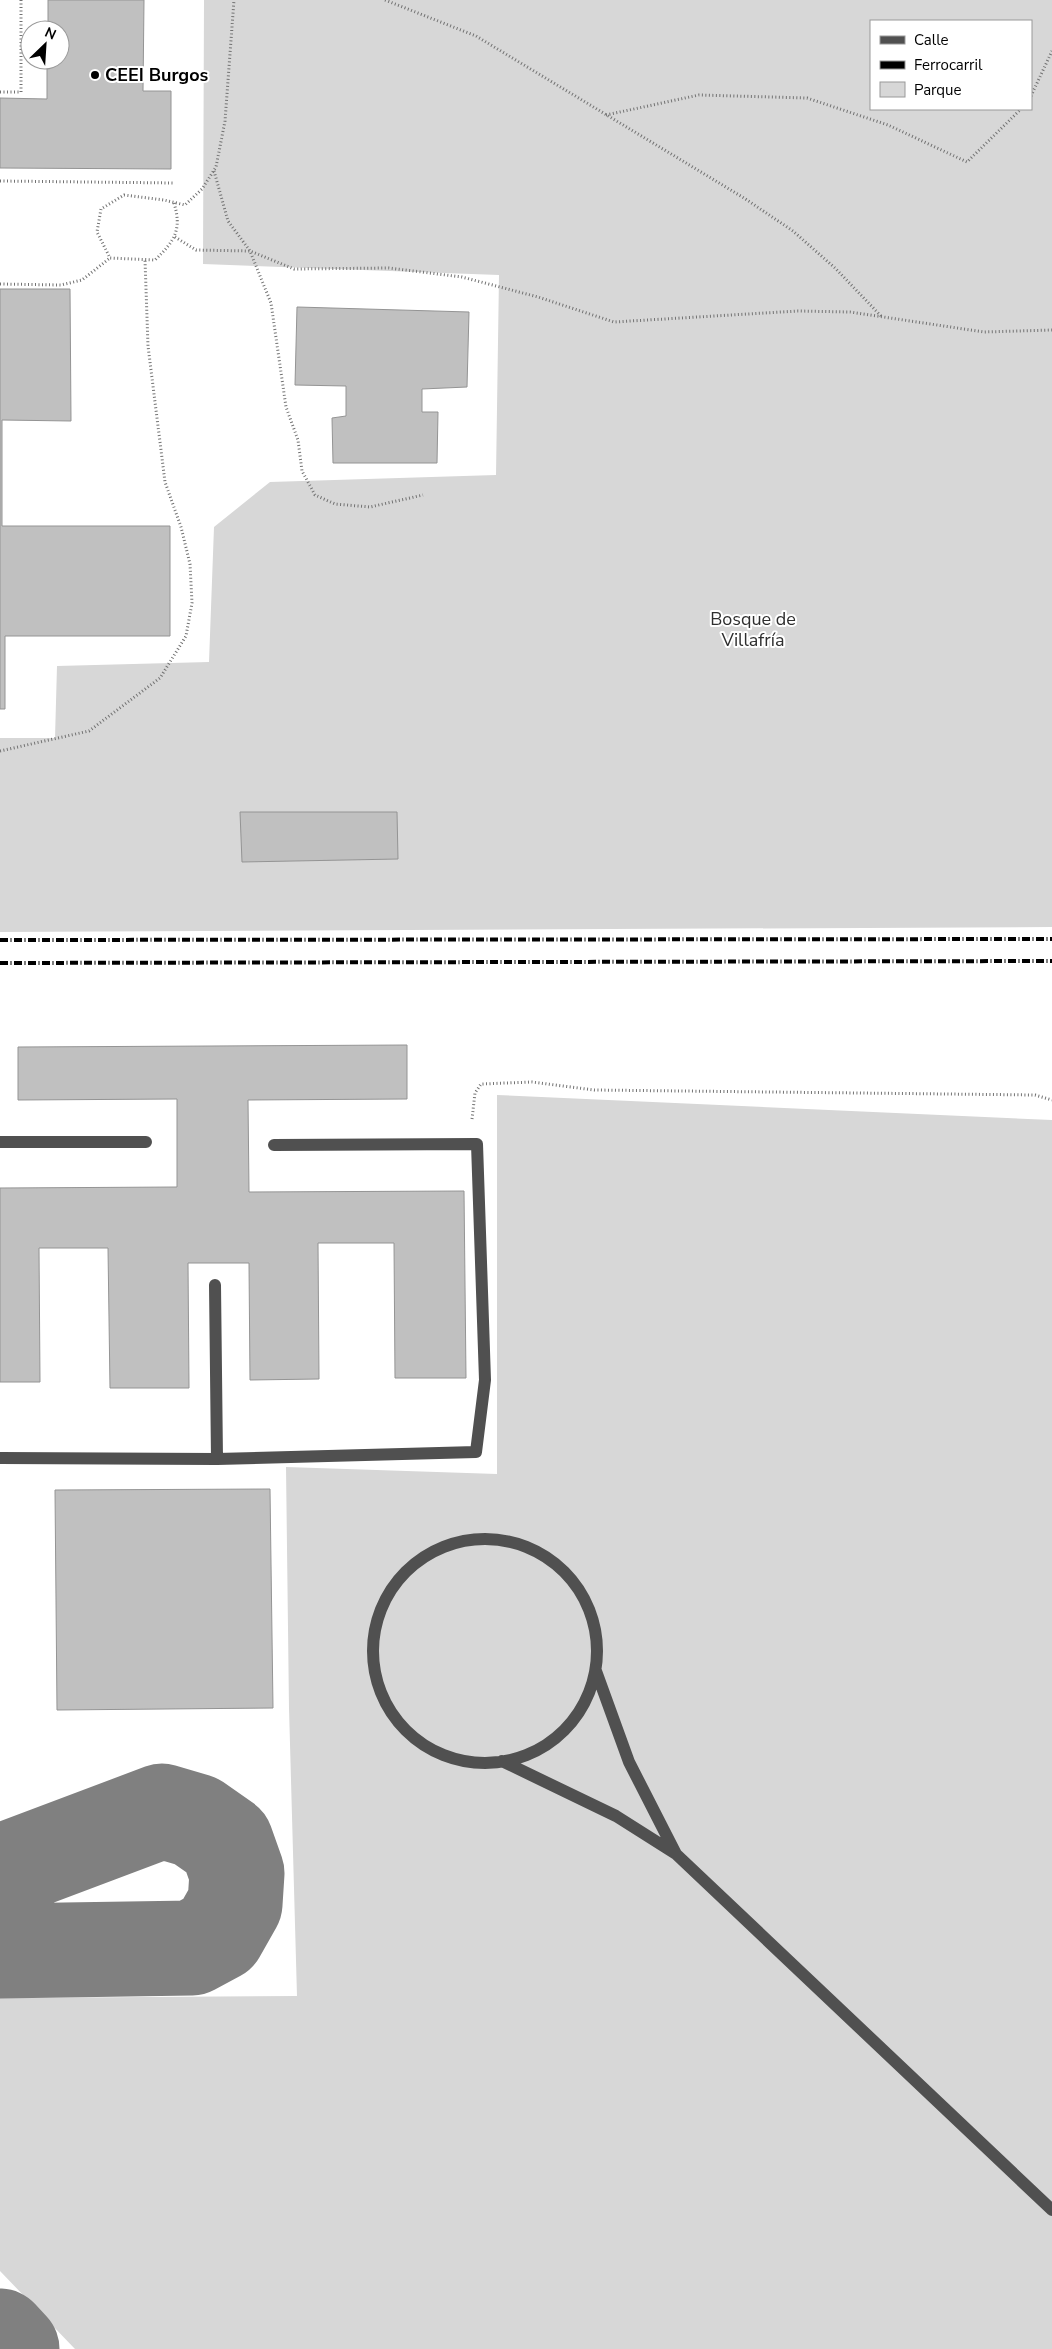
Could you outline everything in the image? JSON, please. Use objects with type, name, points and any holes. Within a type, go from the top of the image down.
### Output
[{"type":"street","points":[[0,1142],[146,1142]]},
{"type":"street","points":[[0,1458],[217,1459],[476,1452],[485,1380],[477,1144],[274,1146]]},
{"type":"street","points":[[214,1285],[217,1459]]},
{"type":"street","points":[[471,1539],[508,1540],[544,1554],[572,1578],[591,1610],[598,1646],[594,1682],[578,1716],[552,1742],[519,1759],[502,1761],[483,1764],[446,1757],[414,1739],[389,1710],[375,1675],[372,1638],[383,1602],[404,1571],[435,1549],[471,1539]]},
{"type":"street","points":[[596,1670],[629,1762],[676,1854]]},
{"type":"street","points":[[502,1761],[616,1816],[676,1854],[1052,2210]]},
{"type":"path","points":[[0,92],[21,92],[21,0]]},
{"type":"path","points":[[110,258],[98,232],[101,209],[124,195],[184,205],[202,189],[214,171],[225,121],[234,0]]},
{"type":"path","points":[[385,0],[476,36],[744,198],[793,231],[835,268],[882,317]]},
{"type":"path","points":[[1032,94],[1052,51]]},
{"type":"path","points":[[605,115],[699,95],[807,98],[888,125],[967,162],[1020,110]]},
{"type":"path","points":[[214,171],[228,220],[250,251],[271,303],[286,407],[298,440],[302,471],[315,495],[335,504],[370,507],[423,495]]},
{"type":"path","points":[[0,181],[174,183]]},
{"type":"path","points":[[0,284],[61,285],[82,280],[110,258],[155,260],[175,237],[178,218],[174,203]]},
{"type":"path","points":[[175,237],[196,250],[250,251],[294,269],[389,268],[462,277],[538,297],[614,322],[798,311],[850,312],[984,332],[1052,330]]},
{"type":"path","points":[[0,751],[90,731],[160,678],[186,636],[192,603],[190,564],[181,527],[165,482],[148,346],[145,260]]},
{"type":"path","points":[[477,1144],[472,1115],[475,1093],[481,1084],[532,1082],[594,1090],[1035,1095],[1052,1100]]},
{"type":"green space","name":"Bosque de Villafría","points":[[204,0],[1052,0],[1052,927],[0,932],[0,738],[55,738],[57,666],[209,662],[214,527],[270,482],[496,475],[499,275],[203,264]]},
{"type":"green space","points":[[497,1095],[1052,1120],[1052,2349],[75,2349],[0,2271],[0,1998],[297,1996],[289,1708],[286,1467],[497,1474]]},
{"type":"building","name":"CEEI Burgos","points":[[48,0],[144,0],[143,91],[171,91],[171,169],[0,168],[0,98],[47,99],[47,70],[70,70],[70,20],[48,20]]},
{"type":"building","points":[[0,289],[70,289],[71,421],[2,420],[2,526],[170,526],[170,636],[5,636],[5,709],[0,709]]},
{"type":"building","points":[[297,307],[469,312],[467,387],[422,389],[422,412],[438,412],[437,463],[333,463],[332,418],[346,416],[346,386],[295,385]]},
{"type":"building","points":[[240,812],[397,812],[398,859],[242,862]]},
{"type":"building","points":[[407,1045],[407,1099],[248,1100],[249,1192],[464,1191],[466,1378],[395,1378],[394,1243],[318,1243],[319,1379],[250,1380],[249,1263],[188,1263],[189,1388],[110,1388],[108,1248],[39,1248],[40,1382],[0,1382],[0,1188],[177,1187],[177,1099],[18,1100],[18,1047]]},
{"type":"building","points":[[270,1489],[273,1708],[57,1710],[55,1490]]},
{"type":"taxiway","points":[[0,1872],[162,1811],[196,1821],[226,1842],[237,1873],[235,1904],[218,1934],[192,1948],[0,1951]]},
{"type":"taxiway","points":[[0,2336],[12,2349]]},
{"type":"railway","points":[[0,940],[1052,939]]},
{"type":"railway","points":[[0,963],[1052,961]]},
{"type":"place","name":"CEEI Burgos","points":[[95,75]]}]
